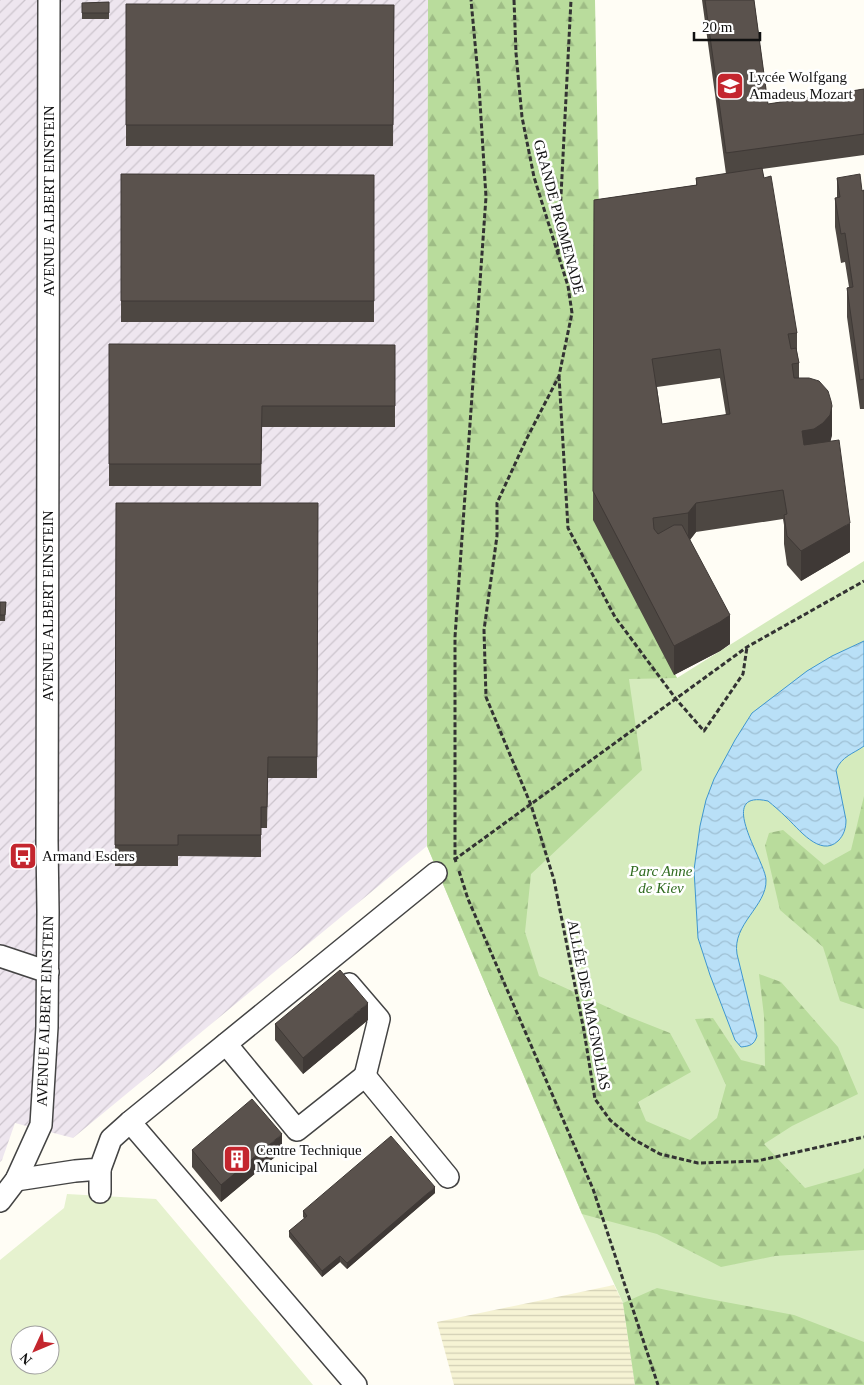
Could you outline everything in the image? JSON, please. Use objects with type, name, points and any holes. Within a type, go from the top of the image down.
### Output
[{"type":"street","name":"AVENUE ALBERT EINSTEIN","points":[[0,1201],[16,1180],[41,1125],[47,1027],[49,0]]},
{"type":"street","points":[[100,1192],[100,1169],[111,1139],[436,873]]},
{"type":"street","points":[[0,956],[48,972]]},
{"type":"street","points":[[226,1044],[298,1130],[365,1076],[379,1018],[329,960]]},
{"type":"street","points":[[365,1076],[448,1177]]},
{"type":"street","points":[[130,1122],[356,1385]]},
{"type":"street","points":[[16,1180],[100,1169]]},
{"type":"path","points":[[471,0],[486,197],[455,637],[455,859],[468,899],[592,1189],[658,1385]]},
{"type":"path","name":"GRANDE PROMENADE","points":[[514,0],[516,53],[522,117],[534,177],[568,286],[572,313],[567,345],[559,376],[526,440],[497,503],[496,536],[484,630],[486,697],[531,805]]},
{"type":"path","points":[[558,257],[571,0]]},
{"type":"path","points":[[559,376],[568,528],[614,618],[676,699],[704,731],[743,674],[747,647]]},
{"type":"path","points":[[436,873],[747,647],[864,580]]},
{"type":"path","name":"ALLÉE DES MAGNOLIAS","points":[[531,805],[554,880],[582,1021],[595,1099],[610,1120],[633,1138],[660,1154],[698,1163],[757,1161],[862,1138]]},
{"type":"path","points":[[862,1138],[864,1142]]},
{"type":"shaded area","points":[[0,0],[428,0],[427,846],[73,1138],[15,1123],[0,1162]]},
{"type":"shaded area","points":[[614,1285],[623,1303],[635,1385],[454,1385],[437,1322]]},
{"type":"green space","name":"Parc Anne de Kiev","points":[[428,0],[595,0],[596,519],[677,678],[864,561],[864,1385],[635,1385],[623,1303],[582,1214],[427,846]]},
{"type":"green space","points":[[428,0],[595,0],[599,216],[596,519],[677,678],[629,679],[642,770],[531,874],[525,932],[539,976],[627,1016],[670,1033],[691,1072],[638,1102],[646,1121],[690,1140],[717,1118],[726,1085],[695,1019],[713,1018],[741,1060],[765,1066],[764,1016],[759,974],[781,982],[838,1047],[858,1094],[792,1126],[764,1144],[805,1188],[861,1172],[864,1168],[864,1250],[775,1256],[721,1267],[657,1234],[582,1214],[427,846]]},
{"type":"green space","points":[[864,796],[864,1009],[840,1001],[823,947],[780,910],[765,846],[769,833],[783,830],[824,865],[851,850]]},
{"type":"green space","points":[[67,1194],[156,1199],[313,1385],[0,1385],[0,1260],[64,1208]]},
{"type":"green space","points":[[657,1288],[794,1315],[864,1342],[864,1385],[635,1385],[623,1303]]},
{"type":"water","points":[[864,641],[864,746],[845,758],[836,770],[846,820],[846,826],[840,839],[831,845],[817,844],[803,834],[768,801],[752,800],[745,806],[744,816],[747,829],[766,880],[761,898],[744,924],[737,943],[737,954],[757,1036],[751,1044],[741,1047],[735,1040],[698,938],[694,870],[700,826],[706,800],[714,779],[752,713],[807,671],[832,656]]},
{"type":"building","points":[[705,0],[754,0],[768,104],[864,89],[864,134],[726,153]]},
{"type":"building","points":[[109,2],[109,13],[82,13],[82,3]]},
{"type":"building","points":[[126,4],[394,5],[393,125],[126,125]]},
{"type":"building","points":[[762,168],[764,178],[771,176],[797,333],[788,334],[791,349],[796,348],[799,363],[792,364],[794,378],[809,378],[819,381],[828,391],[832,406],[830,415],[823,423],[814,429],[802,431],[804,445],[839,440],[850,523],[801,551],[787,536],[784,515],[787,514],[783,490],[696,503],[688,513],[653,518],[654,529],[658,534],[674,525],[682,525],[730,615],[674,646],[593,491],[594,200],[697,185],[696,178]],"holes":[[[720,349],[730,414],[662,424],[652,359]]]},
{"type":"building","points":[[121,174],[374,175],[374,301],[121,301]]},
{"type":"building","points":[[860,174],[862,191],[864,190],[864,379],[860,380],[847,288],[853,287],[845,233],[841,234],[835,198],[840,197],[837,178]]},
{"type":"building","points":[[109,344],[395,345],[395,406],[262,406],[261,464],[109,464]]},
{"type":"building","points":[[116,503],[318,503],[317,757],[268,757],[267,807],[261,807],[261,835],[178,835],[178,845],[115,845]]},
{"type":"building","points":[[0,602],[6,602],[5,615],[0,615]]},
{"type":"building","points":[[340,970],[368,1003],[303,1058],[275,1024]]},
{"type":"building","name":"Centre Technique Municipal","points":[[252,1099],[282,1134],[221,1185],[192,1150]]},
{"type":"building","points":[[391,1136],[435,1187],[347,1263],[340,1256],[322,1271],[289,1231],[307,1216],[303,1211]]},
{"type":"place","name":"Lycée Wolfgang Amadeus Mozart","points":[[730,86]]},
{"type":"place","name":"Armand Esders","points":[[23,856]]},
{"type":"place","name":"Centre Technique Municipal","points":[[237,1159]]}]
